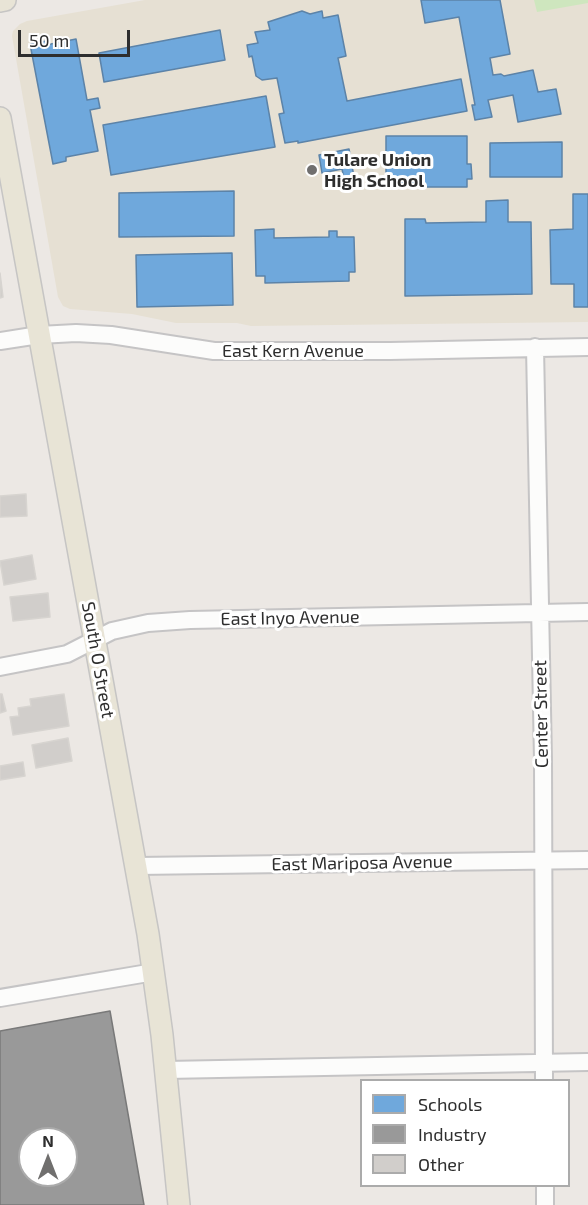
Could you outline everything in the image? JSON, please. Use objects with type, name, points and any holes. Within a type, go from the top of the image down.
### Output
[{"type":"main road","points":[[0,1],[5,0]]},
{"type":"main road","name":"South O Street","points":[[0,118],[137,866],[154,972],[179,1205]]},
{"type":"street","name":"East Kern Avenue","points":[[0,341],[39,334],[76,333],[111,335],[184,348],[225,352],[588,347]]},
{"type":"street","name":"Center Street","points":[[535,348],[544,861],[544,1079]]},
{"type":"street","name":"East Inyo Avenue","points":[[0,667],[66,654],[112,631],[158,622],[588,612]]},
{"type":"street","name":"East Mariposa Avenue","points":[[137,866],[588,860]]},
{"type":"street","points":[[0,998],[154,972]]},
{"type":"street","points":[[166,1070],[588,1062]]},
{"type":"street","points":[[545,1187],[546,1205]]},
{"type":"shaded area","name":"Tulare Union High School","points":[[145,0],[588,0],[588,322],[251,326],[237,323],[176,323],[132,314],[70,309],[63,306],[58,297],[12,36],[13,31],[27,21]]},
{"type":"green space","points":[[534,0],[588,0],[588,3],[537,12]]},
{"type":"building: Schools","points":[[421,0],[500,0],[510,54],[490,58],[493,75],[504,76],[533,70],[538,92],[556,89],[561,114],[518,122],[513,95],[488,100],[492,117],[475,120],[472,105],[475,105],[459,17],[425,23]]},
{"type":"building: Schools","points":[[302,11],[310,14],[322,11],[323,18],[338,15],[346,56],[338,58],[347,101],[461,79],[467,111],[298,143],[298,141],[285,143],[279,114],[284,113],[277,78],[262,80],[256,76],[247,45],[258,43],[255,32],[270,30],[268,22]]},
{"type":"building: Schools","points":[[220,30],[225,60],[104,82],[99,53]]},
{"type":"building: Schools","points":[[76,39],[87,100],[98,98],[100,108],[90,110],[98,151],[66,157],[66,161],[53,164],[30,44],[46,41],[46,45]]},
{"type":"building: Schools","points":[[266,96],[275,147],[111,175],[103,125]]},
{"type":"building: Schools","points":[[386,136],[467,136],[467,164],[471,164],[472,179],[467,179],[467,187],[386,187]]},
{"type":"building: Schools","points":[[562,142],[562,177],[490,177],[490,143]]},
{"type":"building: Schools","points":[[349,149],[354,177],[344,179],[342,169],[322,173],[319,155]]},
{"type":"building: Schools","points":[[234,191],[234,236],[119,237],[119,193]]},
{"type":"building: Schools","points":[[573,194],[588,194],[588,307],[574,307],[574,284],[551,284],[550,230],[573,229]]},
{"type":"building: Schools","points":[[508,200],[508,222],[531,222],[532,294],[405,296],[405,219],[425,219],[426,223],[486,222],[486,201]]},
{"type":"building: Schools","points":[[274,229],[274,238],[329,237],[329,231],[337,231],[337,237],[354,237],[355,272],[349,272],[349,281],[265,283],[265,276],[256,276],[255,230]]},
{"type":"building: Schools","points":[[232,253],[233,305],[137,307],[136,255]]},
{"type":"building: Industry","points":[[110,1011],[144,1205],[0,1205],[0,1031]]},
{"type":"building: Other","points":[[0,273],[3,297],[0,298]]},
{"type":"building: Other","points":[[26,494],[27,516],[0,517],[0,496]]},
{"type":"building: Other","points":[[32,555],[36,579],[4,585],[0,561]]},
{"type":"building: Other","points":[[48,593],[50,617],[13,621],[10,597]]},
{"type":"building: Other","points":[[0,694],[2,694],[6,711],[0,713]]},
{"type":"building: Other","points":[[64,694],[69,726],[13,735],[10,717],[19,716],[18,708],[31,706],[30,699]]},
{"type":"building: Other","points":[[68,738],[72,761],[36,768],[32,745]]},
{"type":"building: Other","points":[[23,762],[25,776],[0,780],[0,766]]},
{"type":"place","name":"Tulare Union High School","points":[[312,170]]}]
